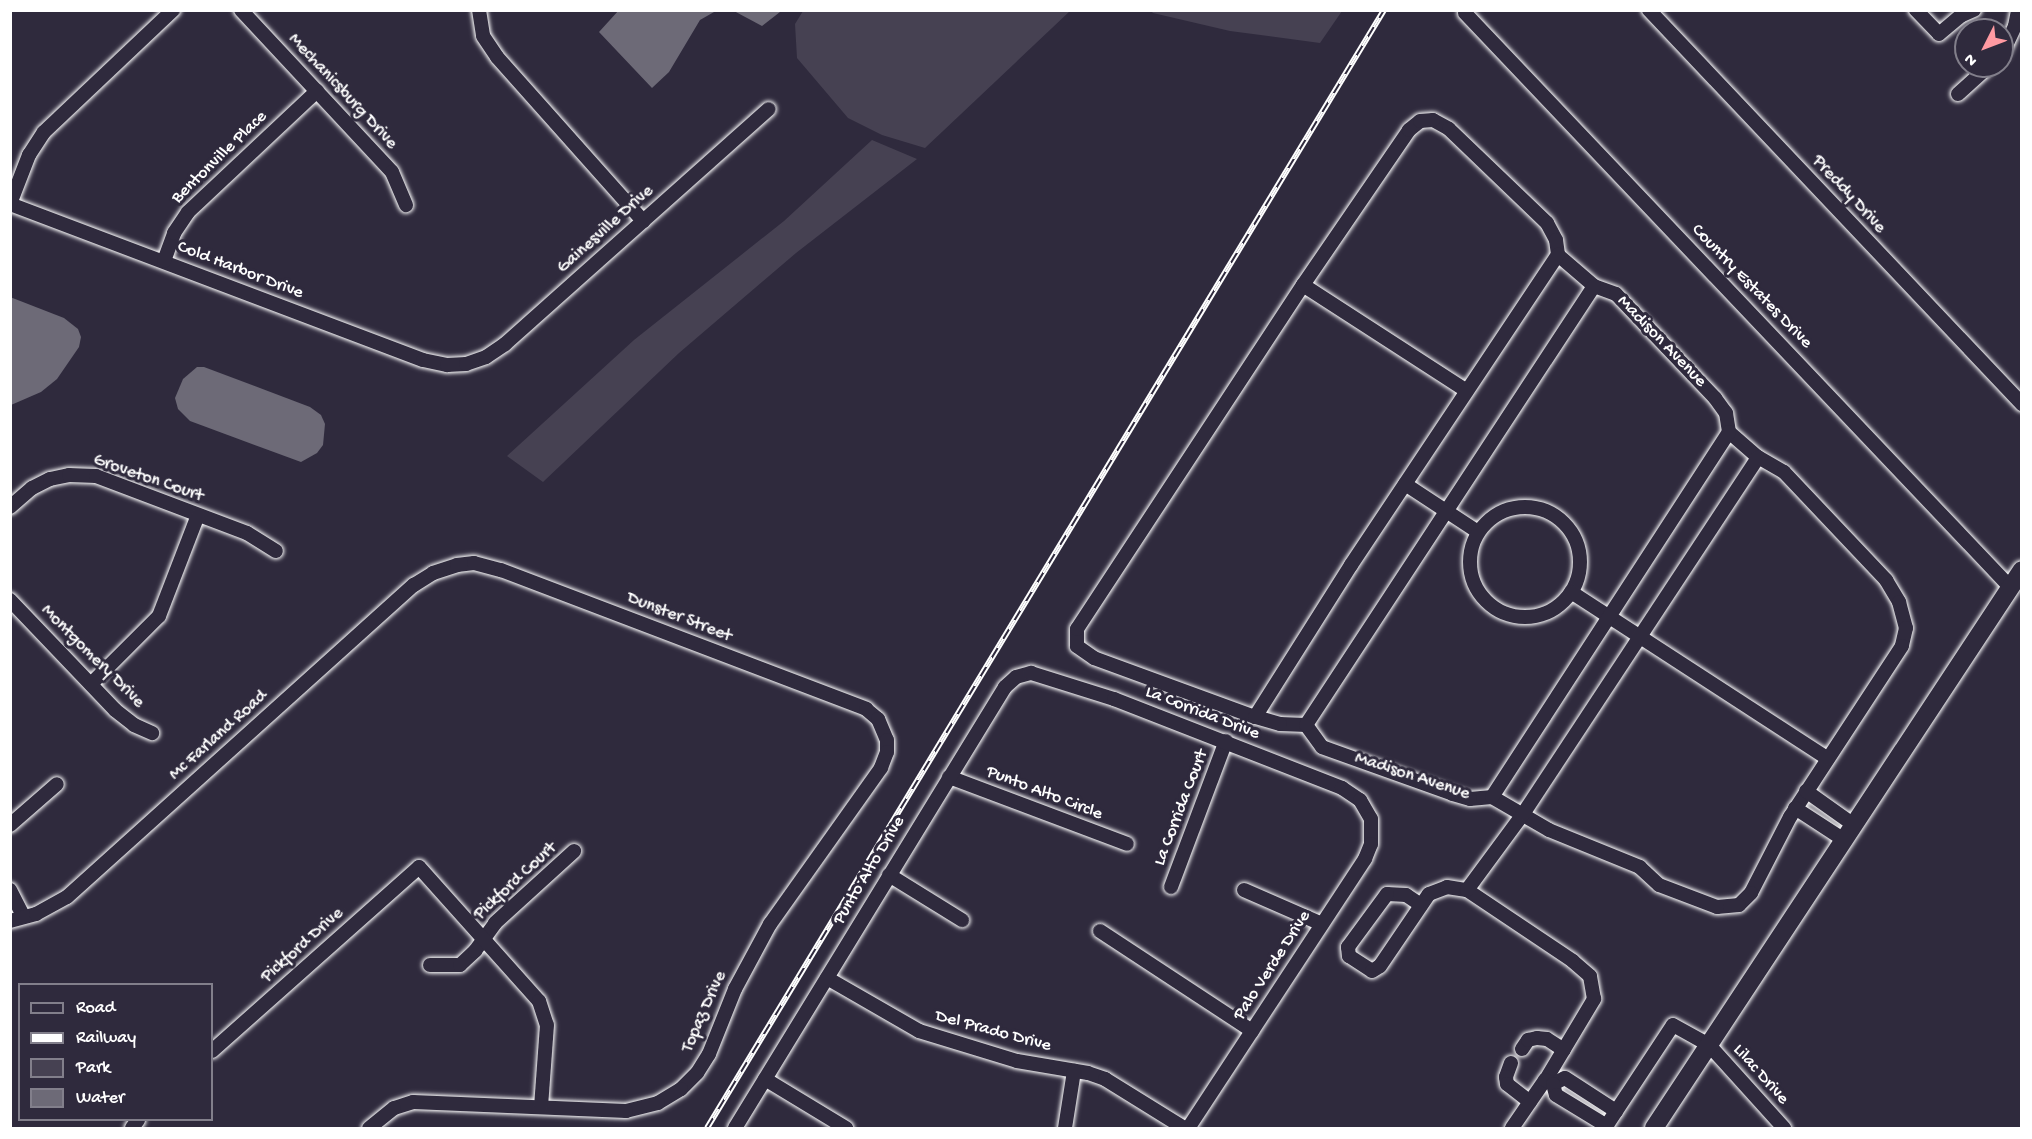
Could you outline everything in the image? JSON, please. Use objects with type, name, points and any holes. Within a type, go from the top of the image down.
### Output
[{"type":"main road","points":[[1654,1128],[2022,570]]},
{"type":"street","points":[[10,204],[29,155],[44,132],[173,10]]},
{"type":"street","name":"Mechanicsburg Drive","points":[[241,10],[392,172],[406,205]]},
{"type":"street","points":[[480,10],[483,36],[497,57],[643,221]]},
{"type":"street","name":"Preddy Drive","points":[[1649,10],[2022,404]]},
{"type":"street","points":[[1916,10],[1939,34],[1962,15],[1974,10]]},
{"type":"street","points":[[2014,28],[2018,10]]},
{"type":"street","name":"Country Estates Drive","points":[[1465,12],[2010,587]]},
{"type":"street","points":[[1958,94],[1976,78]]},
{"type":"street","name":"Bentonville Place","points":[[164,261],[174,233],[188,212],[317,91]]},
{"type":"street","name":"Gainesville Drive","points":[[459,365],[483,358],[499,350],[769,109]]},
{"type":"street","points":[[1255,717],[1405,484],[1558,255],[1556,240],[1547,223],[1449,129],[1433,120],[1424,120],[1409,129],[1303,285],[1077,629],[1079,647],[1094,658],[1255,717],[1280,724],[1306,725],[1594,286]]},
{"type":"street","name":"Cold Harbor Drive","points":[[10,204],[423,360],[459,365]]},
{"type":"street","name":"Madison Avenue","points":[[1306,725],[1322,747],[1470,799],[1492,796],[1549,830],[1632,863],[1659,885],[1724,908],[1739,905],[1749,897],[1771,849],[1795,808],[1901,648],[1906,634],[1905,620],[1899,602],[1886,580],[1784,472],[1758,457],[1729,432],[1726,413],[1714,398],[1616,294],[1594,286],[1558,255]]},
{"type":"street","points":[[1303,285],[1467,391]]},
{"type":"street","points":[[1492,796],[1729,432]]},
{"type":"street","points":[[1467,890],[1523,814],[1758,457]]},
{"type":"street","name":"Groveton Court","points":[[10,507],[41,483],[60,476],[82,475],[102,478],[247,533],[276,551]]},
{"type":"street","points":[[1405,484],[1478,532]]},
{"type":"street","points":[[1534,507],[1555,515],[1570,530],[1579,550],[1579,572],[1571,592],[1558,606],[1540,615],[1514,616],[1495,608],[1481,595],[1472,577],[1471,551],[1478,532],[1493,516],[1513,508],[1534,507]]},
{"type":"street","points":[[91,684],[159,616],[198,515]]},
{"type":"street","name":"Dunster Street","points":[[446,567],[474,563],[490,566],[644,624],[866,709],[878,719],[885,733]]},
{"type":"street","name":"Mc Farland Road","points":[[17,919],[57,904],[75,890],[414,585],[446,567]]},
{"type":"street","points":[[1571,592],[1827,759]]},
{"type":"street","name":"Montgomery Drive","points":[[10,600],[124,717],[152,733]]},
{"type":"street","name":"La Corrida Drive","points":[[1009,683],[1016,676],[1032,673],[1114,699],[1226,741],[1346,790],[1360,800],[1371,819]]},
{"type":"street","name":"Punto Alto Drive","points":[[735,1128],[949,777],[1009,683]]},
{"type":"street","name":"Topaz Drive","points":[[369,1128],[394,1108],[412,1102],[615,1111],[643,1108],[673,1095],[693,1077],[708,1054],[738,981],[770,924],[881,768],[887,752],[885,733]]},
{"type":"street","name":"La Corrida Court","points":[[1171,887],[1226,741]]},
{"type":"street","name":"Punto Alto Circle","points":[[949,777],[1127,844]]},
{"type":"street","points":[[10,825],[57,784]]},
{"type":"street","points":[[1806,791],[1849,832]]},
{"type":"street","points":[[1795,808],[1849,832]]},
{"type":"street","name":"Palo Verde Drive","points":[[1186,1128],[1369,851],[1372,836],[1371,819]]},
{"type":"street","name":"Pickford Court","points":[[430,965],[459,966],[475,951],[495,923],[574,851]]},
{"type":"street","name":"Pickford Court","points":[[419,867],[538,1001],[545,1015],[542,1107]]},
{"type":"street","name":"Pickford Drive","points":[[213,1050],[419,867]]},
{"type":"street","points":[[889,875],[962,920]]},
{"type":"street","points":[[1421,905],[1406,895],[1387,894],[1348,947],[1349,956],[1372,971],[1380,966],[1429,894],[1447,887],[1467,890],[1573,961],[1590,976],[1594,999],[1564,1050],[1549,1082],[1530,1102],[1512,1128]]},
{"type":"street","points":[[10,890],[17,919]]},
{"type":"street","points":[[1244,890],[1322,924]]},
{"type":"street","points":[[1100,931],[1252,1031]]},
{"type":"street","name":"Del Prado Drive","points":[[826,978],[919,1031],[1017,1061],[1074,1071],[1112,1082],[1186,1128]]},
{"type":"street","name":"Lilac Drive","points":[[1616,1111],[1673,1025],[1709,1045],[1784,1128]]},
{"type":"street","points":[[1522,1049],[1528,1040],[1537,1038],[1547,1039],[1564,1050]]},
{"type":"street","points":[[1511,1063],[1506,1077],[1507,1084],[1530,1102]]},
{"type":"street","points":[[1065,1128],[1074,1071]]},
{"type":"street","points":[[1565,1078],[1616,1111],[1606,1127],[1556,1095],[1549,1082],[1565,1078]]},
{"type":"street","points":[[765,1079],[846,1128]]},
{"type":"green space","points":[[803,11],[1070,11],[925,148],[882,135],[848,118],[797,58],[795,24]]},
{"type":"green space","points":[[1151,11],[1342,11],[1320,43],[1230,31]]},
{"type":"green space","points":[[872,140],[917,159],[796,253],[679,353],[543,482],[507,456],[634,340],[784,221]]},
{"type":"water","points":[[619,10],[724,11],[714,12],[700,20],[669,72],[652,88],[599,32]]},
{"type":"water","points":[[734,11],[779,11],[762,26]]},
{"type":"water","points":[[10,297],[64,318],[78,329],[81,337],[79,347],[57,379],[41,392],[11,405]]},
{"type":"water","points":[[197,367],[204,367],[310,407],[321,415],[325,424],[323,445],[317,453],[301,462],[190,421],[178,409],[175,398],[183,379]]},
{"type":"railway","points":[[707,1128],[1384,10]]}]
